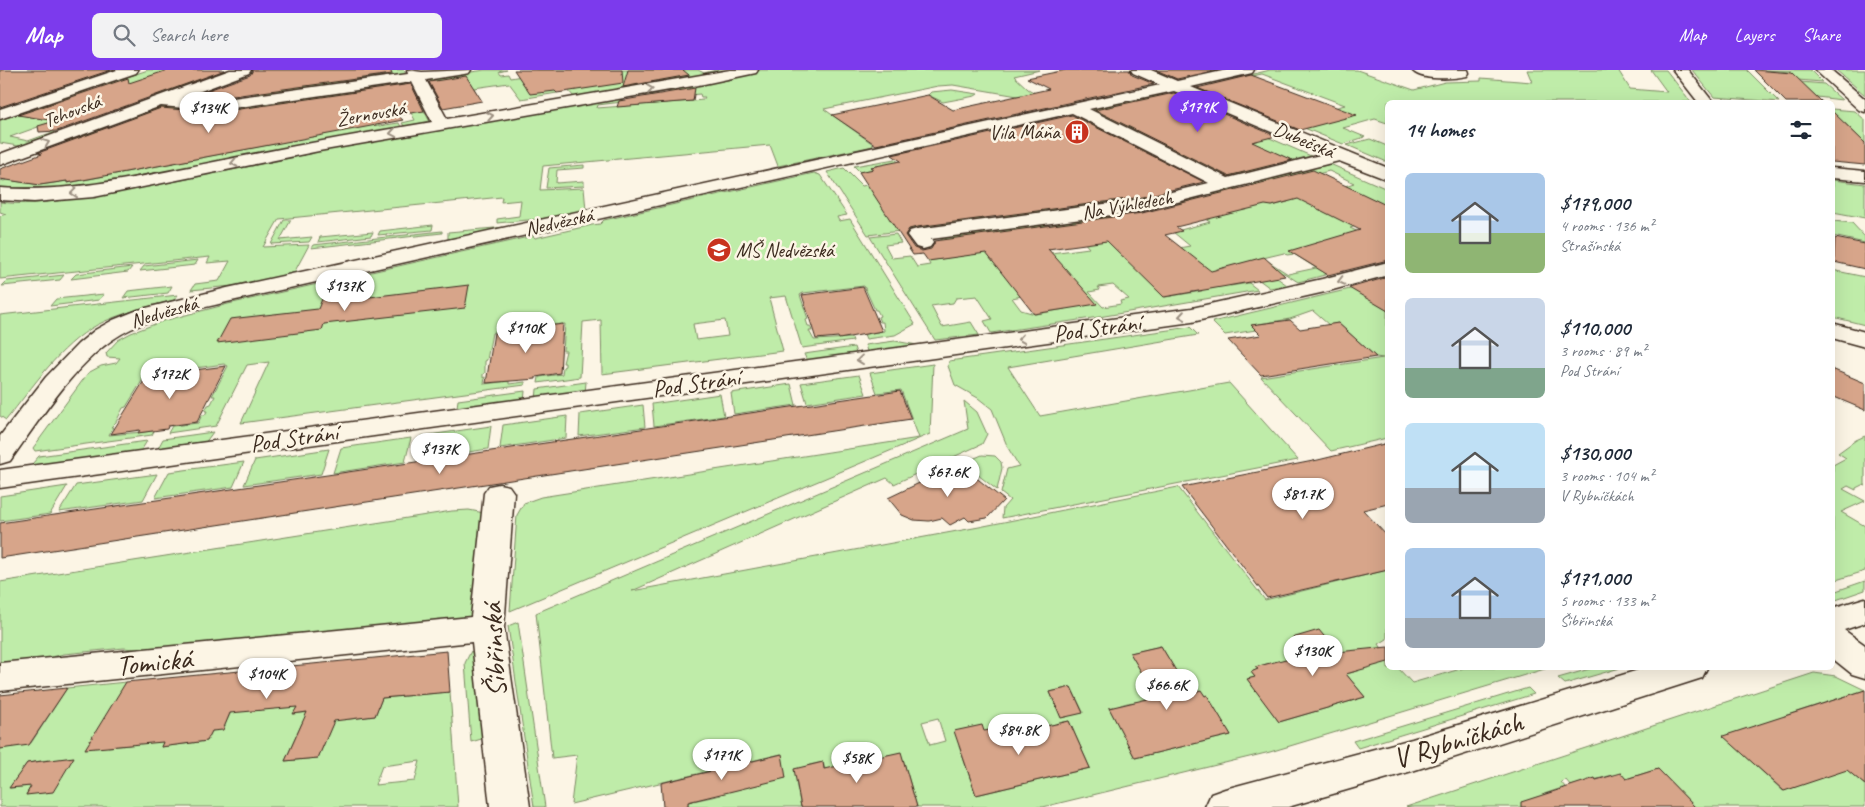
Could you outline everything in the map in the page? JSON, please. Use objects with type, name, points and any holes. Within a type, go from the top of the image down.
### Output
[{"type":"street","points":[[0,105],[106,70]]},
{"type":"street","points":[[0,114],[131,70]]},
{"type":"street","name":"Tehovská","points":[[0,160],[244,70]]},
{"type":"street","points":[[158,101],[208,105],[226,104],[416,73],[464,70]]},
{"type":"street","name":"Žernovská","points":[[0,194],[34,196],[94,190],[319,146],[704,80],[751,70]]},
{"type":"street","name":"Dubečská","points":[[1138,70],[1385,173]]},
{"type":"street","name":"Nedvězská","points":[[0,455],[79,356],[104,335],[141,317],[227,295],[1247,70]]},
{"type":"street","points":[[1419,70],[1433,74],[1462,73],[1461,70]]},
{"type":"street","points":[[1680,70],[1704,100]]},
{"type":"street","points":[[1822,70],[1865,107]]},
{"type":"street","points":[[416,73],[442,124]]},
{"type":"street","points":[[1074,108],[1228,184]]},
{"type":"street","name":"Na Výhledech","points":[[922,243],[917,235],[1127,208],[1342,155]]},
{"type":"street","points":[[1835,173],[1865,176]]},
{"type":"street","name":"Pod Strání","points":[[0,479],[1192,315],[1325,285],[1385,269]]},
{"type":"street","points":[[1835,331],[1865,340]]},
{"type":"street","name":"Šibřinská","points":[[499,493],[487,628],[510,807]]},
{"type":"street","points":[[1835,620],[1865,610]]},
{"type":"street","name":"Tomická","points":[[0,677],[487,628]]},
{"type":"street","points":[[1835,641],[1865,664]]},
{"type":"street","name":"V Rybníčkách","points":[[1225,807],[1412,755],[1682,670]]},
{"type":"green space","points":[[148,70],[168,70],[165,71],[207,80],[164,96],[155,94],[49,123],[10,137],[28,141],[53,132],[62,133],[24,147],[0,143],[0,120],[86,91],[101,93],[103,87],[100,86]]},
{"type":"green space","points":[[319,70],[341,82],[388,75],[386,70],[404,70],[407,76],[252,98],[263,83]]},
{"type":"green space","points":[[485,70],[507,70],[499,72],[501,75],[508,74],[510,78],[534,74],[536,70],[698,70],[704,73],[716,70],[736,70],[575,98],[565,87],[544,91],[554,90],[557,93],[521,99],[509,83],[474,88],[477,94],[443,99],[445,108],[429,78]]},
{"type":"green space","points":[[759,70],[1040,70],[1014,76],[1028,89],[1048,100],[953,85],[938,86],[824,109],[873,144],[873,146],[778,166],[770,145],[543,166],[540,190],[584,188],[586,210],[548,218],[497,223],[497,219],[519,216],[521,200],[501,202],[502,197],[279,219],[263,247],[309,245],[295,271],[291,274],[242,285],[191,290],[195,284],[219,281],[230,261],[207,263],[210,257],[0,279],[0,216],[6,214],[0,212],[0,202],[25,204],[49,202],[152,186],[311,154],[323,149],[732,79],[728,77]],"holes":[[[667,91],[689,95],[700,94],[701,97],[705,97],[703,100],[597,108],[598,105],[622,102],[622,98]]]},
{"type":"green space","points":[[1270,70],[1357,70],[1414,90],[1445,82],[1481,81],[1481,78],[1532,82],[1527,70],[1618,70],[1630,89],[1667,92],[1651,70],[1666,70],[1689,100],[1385,100],[1385,122],[1375,119],[1343,128],[1365,137],[1343,144],[1268,113],[1312,114],[1345,105],[1262,74],[1206,86]]},
{"type":"green space","points":[[1692,70],[1747,70],[1777,100],[1753,100],[1714,97]]},
{"type":"green space","points":[[1765,70],[1810,70],[1822,82],[1798,80],[1790,72]]},
{"type":"green space","points":[[1836,70],[1865,70],[1865,95]]},
{"type":"green space","points":[[409,81],[430,122],[404,126],[402,123],[415,120],[410,111],[383,115],[378,122],[379,126],[399,123],[401,127],[110,183],[60,190],[0,187],[0,180],[4,181],[54,161],[112,150],[61,141],[99,127],[108,129],[131,120],[122,119],[157,106],[207,109]],"holes":[[[278,143],[68,183],[67,181],[40,185],[14,181]]]},
{"type":"green space","points":[[1800,82],[1824,84],[1842,100],[1817,97]]},
{"type":"green space","points":[[952,90],[978,94],[943,102],[928,95],[931,92]]},
{"type":"green space","points":[[1158,95],[1171,95],[1311,156],[1271,165],[1270,167],[1244,174],[1228,176],[1202,167],[1159,145],[1169,142],[1135,110],[1122,104],[1107,108],[1152,134],[1142,137],[1093,112],[1097,108]]},
{"type":"green space","points":[[1835,109],[1855,111],[1865,120],[1865,143],[1845,123],[1835,122]]},
{"type":"green space","points":[[1077,116],[1108,132],[1067,143],[1111,133],[1149,152],[1108,170],[1159,157],[1174,164],[1146,172],[1143,180],[1168,193],[1128,202],[1074,209],[1064,198],[1050,192],[1066,210],[1002,218],[977,187],[983,214],[987,220],[868,235],[827,172],[844,168],[862,186],[887,181],[887,175],[876,166],[871,167],[874,169],[860,172],[854,166],[895,159],[908,170]]},
{"type":"green space","points":[[1370,139],[1385,145],[1385,161],[1347,145]]},
{"type":"green space","points":[[1330,164],[1385,188],[1385,227],[1371,221],[1350,228],[1385,244],[1385,246],[1340,271],[1298,282],[1284,273],[1273,275],[1287,285],[1270,288],[1239,265],[1217,269],[1212,272],[1230,286],[1249,283],[1258,290],[991,333],[984,321],[992,319],[977,296],[956,298],[953,303],[931,306],[942,327],[971,322],[979,335],[935,340],[870,237],[896,234],[901,243],[885,245],[892,258],[910,256],[917,267],[930,265],[928,261],[953,257],[940,238],[1045,224],[1049,229],[1033,232],[1051,253],[1089,248],[1070,226],[1055,228],[1051,223],[1122,214],[1156,252],[1190,246],[1173,232],[1210,222],[1177,203],[1201,197],[1201,199],[1218,198],[1212,194],[1237,187],[1237,189],[1272,206],[1288,202],[1250,184]],"holes":[[[1329,171],[1354,183],[1339,188],[1318,174]],[[1284,253],[1287,255],[1294,254],[1316,268],[1288,274],[1263,258]],[[1179,270],[1202,291],[1165,297],[1143,276]],[[1113,285],[1129,299],[1120,301],[1121,304],[1103,307],[1089,292],[1100,290],[1098,287]],[[1032,294],[1065,309],[1035,314],[1021,310],[1012,298]]]},
{"type":"green space","points":[[584,165],[584,168],[557,170],[556,183],[584,181],[584,186],[546,188],[549,168]]},
{"type":"green space","points":[[814,173],[820,175],[847,215],[837,217],[839,221],[850,219],[915,324],[895,335],[866,339],[864,334],[884,331],[883,322],[880,322],[878,317],[880,316],[877,310],[875,310],[864,286],[803,293],[800,295],[808,319],[806,320],[808,326],[810,326],[812,331],[809,331],[814,340],[852,338],[853,341],[802,348],[786,296],[769,298],[783,351],[602,374],[601,320],[583,322],[580,377],[538,383],[539,377],[562,374],[563,367],[565,366],[565,363],[563,363],[566,351],[563,351],[565,324],[497,331],[492,333],[487,360],[485,361],[484,384],[509,381],[509,384],[525,382],[525,385],[241,423],[269,362],[247,365],[216,426],[168,433],[172,426],[198,423],[202,415],[205,415],[208,405],[211,404],[215,396],[212,396],[228,366],[224,364],[152,374],[145,376],[111,427],[113,427],[109,435],[154,431],[152,435],[35,451],[33,448],[88,373],[101,366],[116,363],[120,358],[107,357],[106,353],[118,340],[131,333],[163,321],[228,304],[533,236],[535,238],[600,224],[604,220]],"holes":[[[725,320],[728,336],[696,340],[693,324]]]},
{"type":"green space","points":[[1835,180],[1865,184],[1865,218],[1835,212]]},
{"type":"green space","points":[[284,220],[291,220],[280,240],[312,237],[309,242],[271,244]]},
{"type":"green space","points":[[1835,221],[1852,223],[1865,237],[1865,243],[1835,236]]},
{"type":"green space","points":[[433,225],[432,230],[378,235],[380,231]]},
{"type":"green space","points":[[506,227],[448,240],[448,232]]},
{"type":"green space","points":[[442,231],[442,233],[311,248],[313,245]]},
{"type":"green space","points":[[373,232],[371,236],[318,242],[320,237]]},
{"type":"green space","points":[[198,260],[195,265],[140,271],[144,266]]},
{"type":"green space","points":[[132,267],[128,272],[71,279],[76,274]]},
{"type":"green space","points":[[1835,271],[1865,277],[1865,325],[1835,318]]},
{"type":"green space","points":[[64,275],[60,280],[2,286],[7,281]]},
{"type":"green space","points":[[1375,283],[1359,293],[1385,309],[1385,438],[1331,451],[1261,377],[1383,358],[1376,357],[1338,323],[1329,325],[1313,311],[1290,319],[1252,325],[1256,330],[1225,335],[1212,322]]},
{"type":"green space","points":[[172,286],[168,293],[123,298],[128,291]]},
{"type":"green space","points":[[104,294],[99,300],[50,306],[56,299]]},
{"type":"green space","points":[[178,295],[174,300],[115,317],[83,334],[47,368],[6,420],[0,416],[0,315]]},
{"type":"green space","points":[[1190,327],[1198,335],[1008,367],[1040,416],[1229,383],[1298,460],[1002,518],[1003,508],[1010,500],[1001,493],[1007,469],[1019,466],[1008,448],[992,409],[978,398],[955,385],[948,366],[949,361]]},
{"type":"green space","points":[[895,341],[917,345],[918,348],[868,354],[865,345]]},
{"type":"green space","points":[[854,347],[857,356],[807,361],[804,354]]},
{"type":"green space","points":[[933,364],[930,434],[510,611],[517,515],[524,503],[541,497],[919,438],[901,390],[877,393],[870,373]]},
{"type":"green space","points":[[859,375],[866,394],[807,403],[801,383]]},
{"type":"green space","points":[[586,382],[585,393],[536,400],[537,389]]},
{"type":"green space","points":[[791,384],[796,405],[734,414],[731,393]]},
{"type":"green space","points":[[525,391],[524,402],[462,409],[457,407],[458,400]]},
{"type":"green space","points":[[720,394],[724,416],[654,426],[652,404]]},
{"type":"green space","points":[[964,401],[977,412],[987,434],[982,444],[894,484],[887,478],[632,591],[979,527],[1178,487],[1265,600],[1385,570],[1385,640],[1379,644],[1385,653],[1385,670],[1400,670],[1412,683],[1457,670],[1541,670],[1270,752],[1043,807],[917,807],[903,759],[888,755],[825,770],[823,762],[809,765],[810,774],[808,780],[796,782],[801,807],[688,807],[688,802],[721,795],[718,769],[571,804],[577,755],[552,758],[536,613],[968,429]],"holes":[[[1161,646],[1173,666],[1178,691],[1193,688],[1195,692],[1201,691],[1207,696],[1231,735],[1135,758],[1111,711],[1122,704],[1134,702],[1160,706],[1131,653]],[[1310,660],[1354,672],[1346,674],[1365,697],[1279,722],[1248,679],[1255,677],[1251,672],[1258,669],[1256,667],[1270,663],[1276,671]],[[1071,687],[1083,712],[1061,717],[1050,692]],[[938,718],[945,741],[930,745],[922,722]],[[1069,721],[1090,768],[976,795],[959,746]],[[781,754],[747,787],[743,763]]]},
{"type":"green space","points":[[643,405],[645,427],[579,436],[580,414]]},
{"type":"green space","points":[[567,416],[566,438],[500,448],[503,425]]},
{"type":"green space","points":[[491,426],[488,449],[417,460],[422,436]]},
{"type":"green space","points":[[213,432],[205,443],[156,452],[163,439]]},
{"type":"green space","points":[[1865,436],[1865,486],[1862,485],[1856,488],[1856,490],[1848,486],[1843,489],[1865,501],[1841,512],[1865,526],[1865,571],[1835,580],[1835,464],[1846,458],[1838,453]]},
{"type":"green space","points":[[411,438],[405,462],[333,473],[341,448]]},
{"type":"green space","points":[[147,441],[139,454],[32,464],[39,456]]},
{"type":"green space","points":[[329,449],[321,474],[244,485],[255,460]]},
{"type":"green space","points":[[982,455],[995,456],[1001,462],[1002,468],[997,490],[963,463]]},
{"type":"green space","points":[[244,462],[233,487],[155,498],[169,472]]},
{"type":"green space","points":[[157,474],[143,500],[59,512],[76,485]]},
{"type":"green space","points":[[67,486],[50,514],[0,521],[0,496]]},
{"type":"green space","points":[[469,510],[484,513],[486,596],[471,618],[173,653],[124,648],[64,654],[0,670],[0,582],[452,511]]},
{"type":"green space","points":[[1865,581],[1865,590],[1835,600],[1835,591]]},
{"type":"green space","points":[[518,622],[545,807],[534,807],[508,626]]},
{"type":"green space","points":[[471,651],[474,655],[485,738],[471,742],[465,663]]},
{"type":"green space","points":[[1586,670],[1613,670],[1565,684],[1558,678]]},
{"type":"green space","points":[[250,671],[297,707],[294,714],[318,711],[349,719],[375,716],[382,698],[450,692],[458,807],[0,807],[0,749],[31,743],[67,688],[126,682],[108,747],[130,745],[142,726],[174,722],[161,747],[207,741],[212,731],[223,729]],"holes":[[[334,720],[318,758],[285,761],[302,723]],[[48,760],[26,795],[31,786],[10,788],[27,763]],[[420,761],[415,781],[375,785],[382,766]]]},
{"type":"green space","points":[[1814,673],[1836,676],[1865,690],[1784,716],[1865,785],[1865,807],[1695,807],[1658,769],[1626,779],[1620,773],[1571,786],[1566,780],[1561,782],[1565,787],[1544,794],[1555,807],[1406,807]],"holes":[[[1724,736],[1832,774],[1783,791]]]},
{"type":"green space","points":[[1528,688],[1534,694],[1358,748],[1353,741]]},
{"type":"building","points":[[0,70],[111,70],[0,107]]},
{"type":"building","points":[[168,70],[225,70],[57,131],[39,132],[38,126],[55,121],[18,115],[128,78],[129,83]]},
{"type":"building","points":[[253,70],[390,70],[392,74],[226,97],[192,96],[250,75]]},
{"type":"building","points":[[514,70],[622,70],[623,83],[557,93],[555,91],[530,94]]},
{"type":"building","points":[[628,70],[683,70],[689,75],[623,87]]},
{"type":"building","points":[[1066,70],[1129,70],[1132,75],[1154,84],[876,145],[832,115],[928,95],[953,110],[1049,89],[1027,78]]},
{"type":"building","points":[[1156,70],[1218,70],[1177,79]]},
{"type":"building","points":[[1754,70],[1792,73],[1820,100],[1784,100]]},
{"type":"building","points":[[1251,75],[1357,115],[1300,130],[1197,88]]},
{"type":"building","points":[[466,76],[482,101],[443,108],[429,82]]},
{"type":"building","points":[[411,84],[424,111],[397,115],[403,120],[67,183],[67,181],[40,185],[0,179],[0,169],[161,108],[208,112],[226,111]]},
{"type":"building","points":[[695,88],[693,101],[617,107],[619,101]]},
{"type":"building","points":[[1174,93],[1276,136],[1252,142],[1292,160],[1228,176],[1095,110]]},
{"type":"building","points":[[1835,114],[1865,143],[1865,165],[1835,162]]},
{"type":"building","points":[[1072,115],[1204,182],[1142,197],[909,229],[905,235],[914,248],[922,251],[931,249],[934,241],[1142,213],[1313,170],[1385,205],[1385,261],[1328,275],[1289,251],[1360,230],[1298,199],[1272,206],[1265,205],[1176,227],[1182,231],[1165,235],[1211,271],[1264,257],[1285,276],[1164,297],[1107,241],[1048,249],[1097,304],[1034,314],[986,253],[928,261],[923,254],[913,255],[859,172],[874,169],[871,167],[901,161],[892,155]]},
{"type":"building","points":[[1835,238],[1865,244],[1865,269],[1835,262]]},
{"type":"building","points":[[1385,278],[1385,309],[1349,288]]},
{"type":"building","points":[[469,285],[465,308],[324,324],[322,330],[217,343],[230,319],[318,309],[324,294],[364,290],[361,298]]},
{"type":"building","points":[[863,287],[882,331],[839,339],[838,337],[816,339],[802,295]]},
{"type":"building","points":[[1290,320],[1300,329],[1338,323],[1376,357],[1261,375],[1228,340],[1261,335],[1251,325]]},
{"type":"building","points":[[563,324],[560,373],[536,377],[536,379],[486,383],[494,333]]},
{"type":"building","points":[[226,366],[197,422],[168,426],[167,429],[111,434],[147,376]]},
{"type":"building","points":[[1835,370],[1865,383],[1865,410],[1835,397]]},
{"type":"building","points":[[900,391],[911,419],[0,558],[0,523]]},
{"type":"building","points":[[1385,444],[1385,505],[1363,510],[1385,534],[1385,571],[1267,598],[1182,487],[1318,460]]},
{"type":"building","points":[[959,464],[1004,500],[987,518],[969,521],[965,517],[950,525],[942,518],[929,521],[914,520],[902,515],[888,498]]},
{"type":"building","points":[[1319,630],[1337,652],[1385,647],[1385,663],[1346,674],[1365,697],[1279,722],[1247,679],[1255,677],[1251,672],[1258,669],[1255,667],[1305,654],[1292,638]]},
{"type":"building","points":[[1161,646],[1187,689],[1193,688],[1195,692],[1201,690],[1205,696],[1207,695],[1231,735],[1135,758],[1109,708],[1156,697],[1130,653]]},
{"type":"building","points":[[447,651],[450,692],[382,698],[375,716],[334,721],[318,758],[285,761],[307,712],[293,714],[297,707],[230,713],[223,730],[212,731],[207,741],[161,747],[163,742],[85,749],[126,682]]},
{"type":"building","points":[[1071,687],[1083,713],[1061,718],[1050,692]]},
{"type":"building","points":[[67,688],[29,745],[0,749],[0,695]]},
{"type":"building","points":[[1865,690],[1865,785],[1847,770],[1784,791],[1723,736]]},
{"type":"building","points":[[1069,721],[1090,768],[976,795],[954,731],[982,725],[984,731],[990,730],[993,738]]},
{"type":"building","points":[[901,752],[917,807],[801,807],[794,769],[823,762],[824,769]]},
{"type":"building","points":[[782,754],[786,778],[688,802],[688,807],[663,807],[661,783]]},
{"type":"building","points":[[74,757],[53,792],[26,795],[31,786],[9,788],[27,763]]},
{"type":"building","points":[[1658,769],[1695,807],[1521,807],[1521,802],[1595,778],[1596,780],[1621,773],[1626,779]]},
{"type":"place","name":"Vila Máňa","points":[[1077,132]]},
{"type":"place","name":"MŠ Nedvězská","points":[[719,250]]}]
